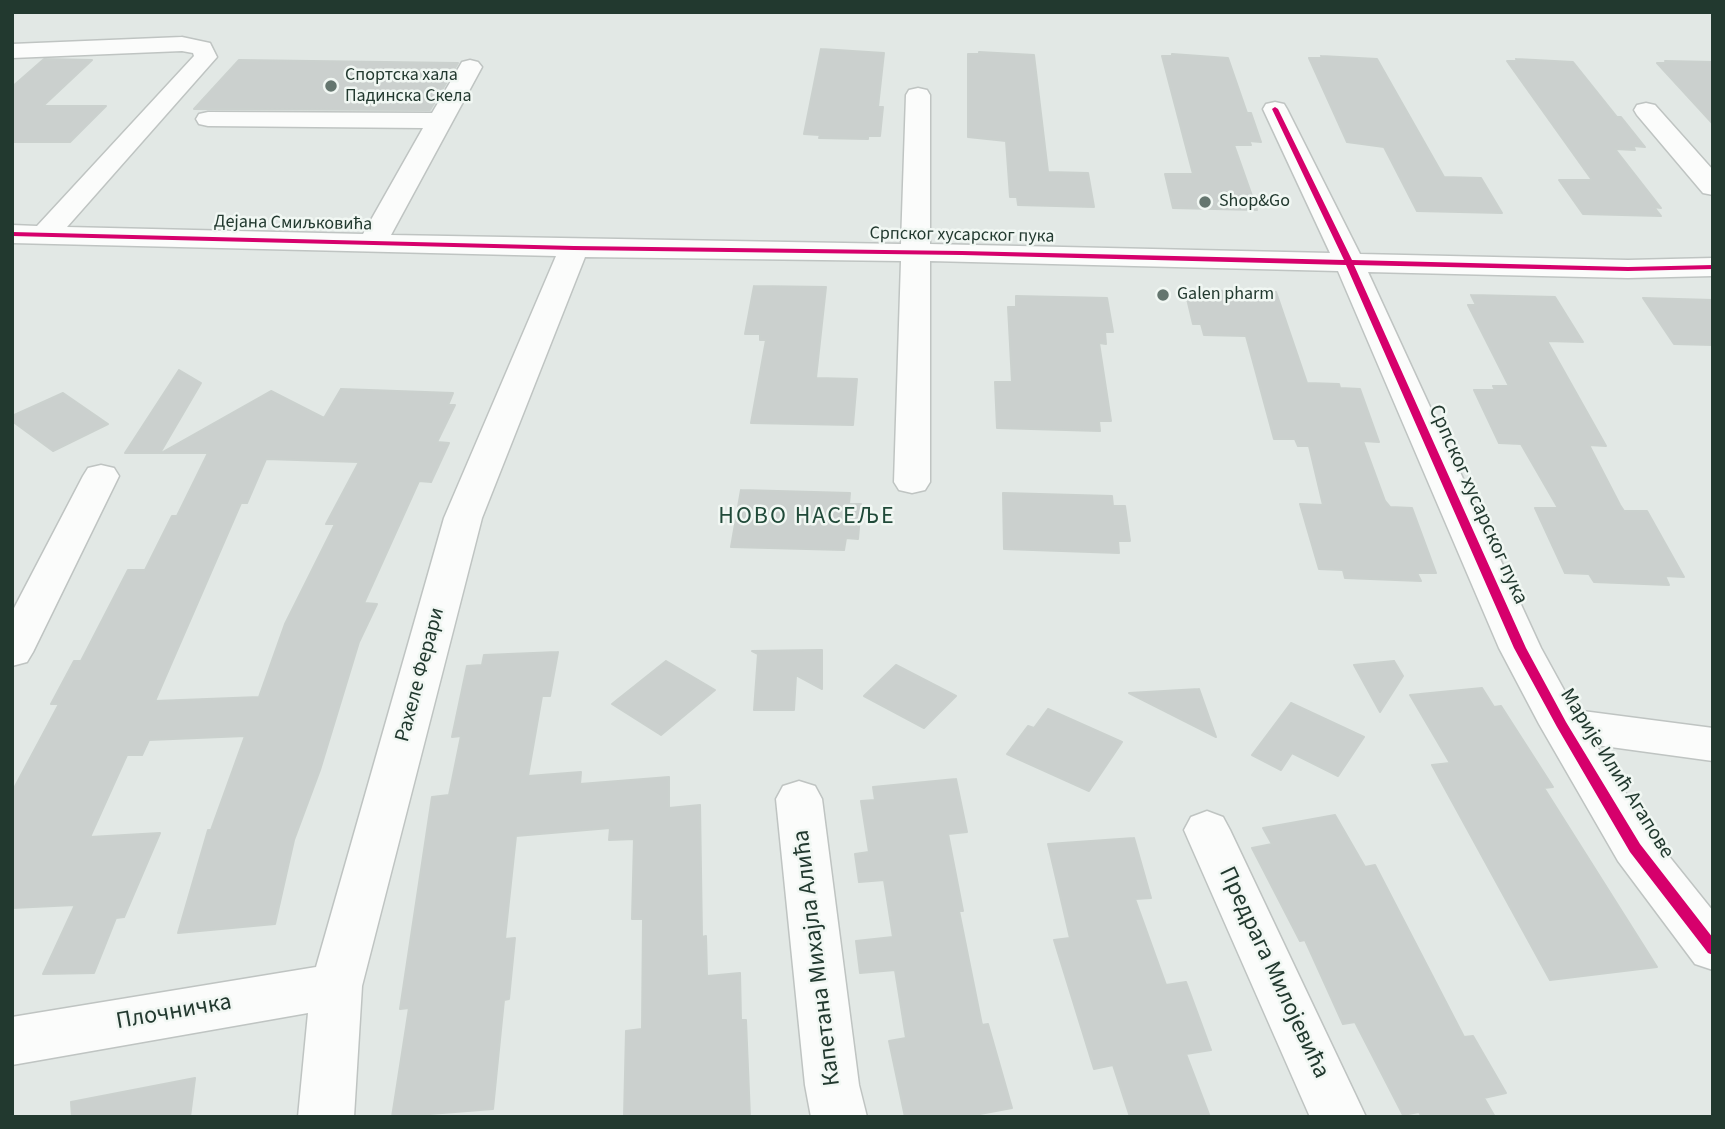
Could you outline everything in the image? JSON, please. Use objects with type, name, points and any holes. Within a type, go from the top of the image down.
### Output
[{"type":"street","points":[[12,51],[182,44],[202,48],[206,57],[44,235]]},
{"type":"street","points":[[12,75],[42,49]]},
{"type":"street","points":[[372,243],[470,67]]},
{"type":"street","name":"Српског хусарског пука","points":[[912,482],[918,95]]},
{"type":"street","name":"Српског хусарског пука","points":[[1275,109],[1349,262],[1520,648]]},
{"type":"street","points":[[1646,110],[1713,187]]},
{"type":"street","points":[[208,119],[440,121]]},
{"type":"street","name":"Дејана Смиљковића","points":[[12,234],[573,248]]},
{"type":"street","name":"Српског хусарског пука","points":[[573,248],[1628,269],[1713,267]]},
{"type":"street","name":"Рахеле Ферари","points":[[326,1117],[336,986],[463,518],[573,248]]},
{"type":"street","points":[[12,652],[101,476]]},
{"type":"street","name":"Марије Илић Агапове","points":[[1520,648],[1561,724],[1635,848],[1713,948]]},
{"type":"street","points":[[1561,724],[1713,745]]},
{"type":"street","name":"Капетана Михајла Алића","points":[[799,799],[832,1085],[839,1117]]},
{"type":"street","name":"Предрага Милојевића","points":[[1207,830],[1338,1117]]},
{"type":"street","name":"Плочничка","points":[[12,1041],[336,986]]},
{"type":"building","points":[[821,49],[884,53],[878,107],[883,107],[880,136],[868,136],[868,139],[819,138],[820,135],[804,134]]},
{"type":"building","points":[[979,52],[1034,55],[1048,172],[1088,173],[1094,207],[1018,205],[1017,197],[1010,197],[1006,141],[968,137],[968,54]]},
{"type":"building","points":[[1172,54],[1228,58],[1247,113],[1251,113],[1261,142],[1249,141],[1251,145],[1234,145],[1257,210],[1173,208],[1165,174],[1193,174],[1162,56]]},
{"type":"building","points":[[1321,56],[1377,59],[1444,177],[1481,178],[1502,213],[1417,211],[1384,147],[1347,142],[1309,58],[1322,58]]},
{"type":"building","points":[[44,59],[92,60],[43,106],[106,106],[70,142],[12,142],[12,87]]},
{"type":"building","points":[[1516,59],[1573,62],[1645,147],[1633,146],[1635,150],[1615,149],[1661,208],[1654,207],[1661,216],[1583,214],[1559,180],[1592,180],[1507,61],[1517,61]]},
{"type":"building","name":"Спортска хала Падинска Скела","points":[[239,60],[458,63],[430,110],[194,109]]},
{"type":"building","points":[[1665,61],[1713,62],[1713,124],[1657,63],[1667,63]]},
{"type":"building","points":[[754,286],[826,287],[816,378],[857,379],[853,425],[751,423],[766,340],[760,340],[760,334],[745,334]]},
{"type":"building","points":[[1185,290],[1276,292],[1307,383],[1339,384],[1340,388],[1360,389],[1379,442],[1363,441],[1385,501],[1390,507],[1412,508],[1436,573],[1417,573],[1421,581],[1345,578],[1343,570],[1319,569],[1300,504],[1323,505],[1309,446],[1298,446],[1295,439],[1274,439],[1246,336],[1204,335],[1201,324],[1193,324]]},
{"type":"building","points":[[1471,295],[1555,297],[1583,342],[1547,341],[1606,446],[1589,445],[1624,511],[1647,511],[1684,577],[1665,576],[1669,585],[1594,582],[1589,574],[1565,573],[1535,508],[1558,508],[1521,444],[1499,443],[1474,390],[1495,390],[1493,386],[1509,386],[1468,305],[1476,305]]},
{"type":"building","points":[[1016,296],[1107,298],[1113,332],[1105,332],[1106,344],[1099,343],[1111,421],[1099,421],[1100,431],[997,428],[995,382],[1012,382],[1008,307],[1016,307]]},
{"type":"building","points":[[1643,298],[1713,300],[1713,345],[1674,344]]},
{"type":"building","points":[[179,370],[201,383],[160,453],[125,453]]},
{"type":"building","points":[[341,389],[453,393],[448,405],[455,405],[437,442],[449,443],[431,482],[419,481],[364,603],[377,604],[359,642],[320,770],[294,840],[275,924],[178,933],[208,830],[211,830],[245,736],[149,740],[142,755],[127,755],[90,837],[160,833],[124,917],[116,918],[94,973],[43,974],[75,905],[12,908],[12,792],[59,704],[51,704],[74,661],[81,661],[128,570],[145,570],[172,516],[177,516],[208,453],[161,453],[271,391],[324,418]],"holes":[[[266,459],[359,462],[326,524],[335,524],[285,624],[259,697],[155,701],[241,503],[247,503]]]},
{"type":"building","points":[[63,393],[108,424],[53,451],[12,421],[12,416]]},
{"type":"building","points":[[741,490],[850,493],[849,504],[861,504],[858,539],[846,538],[844,550],[731,547]]},
{"type":"building","points":[[1003,493],[1112,496],[1113,506],[1125,506],[1130,541],[1118,541],[1119,553],[1004,549]]},
{"type":"building","points":[[822,650],[822,689],[796,675],[794,710],[754,710],[758,654],[752,651]]},
{"type":"building","points":[[558,652],[550,696],[542,696],[528,776],[581,772],[580,784],[669,777],[669,808],[700,805],[702,937],[706,936],[707,976],[740,973],[741,1020],[746,1020],[750,1117],[624,1117],[626,1031],[642,1029],[643,919],[632,919],[634,839],[609,840],[610,828],[516,836],[505,939],[515,938],[509,999],[504,1000],[493,1109],[392,1117],[409,1008],[400,1009],[432,797],[449,795],[461,736],[452,737],[467,666],[482,665],[484,655]]},
{"type":"building","points":[[666,661],[715,690],[661,735],[612,704]]},
{"type":"building","points":[[1394,661],[1403,676],[1380,712],[1354,665]]},
{"type":"building","points":[[896,665],[956,696],[924,728],[864,696]]},
{"type":"building","points":[[1482,688],[1494,707],[1501,706],[1553,787],[1544,788],[1657,967],[1550,980],[1432,765],[1450,763],[1410,695]]},
{"type":"building","points":[[1199,689],[1216,737],[1129,693]]},
{"type":"building","points":[[1291,703],[1364,737],[1338,776],[1292,753],[1281,770],[1252,755]]},
{"type":"building","points":[[1048,709],[1122,742],[1089,791],[1007,754],[1028,726],[1034,728]]},
{"type":"building","points":[[956,779],[967,832],[948,834],[963,911],[959,911],[982,1025],[988,1024],[1012,1108],[964,1117],[905,1117],[889,1041],[906,1038],[895,970],[860,973],[856,941],[893,937],[884,880],[859,882],[855,854],[869,852],[861,801],[875,800],[873,787]]},
{"type":"building","points":[[1335,815],[1365,867],[1375,865],[1464,1037],[1473,1036],[1506,1093],[1484,1098],[1495,1117],[1422,1117],[1419,1112],[1403,1115],[1355,1022],[1343,1024],[1305,940],[1300,941],[1252,848],[1272,844],[1263,828]]},
{"type":"building","points":[[1134,838],[1151,898],[1135,899],[1166,985],[1186,982],[1211,1050],[1186,1054],[1210,1117],[1130,1117],[1113,1065],[1094,1069],[1054,940],[1070,938],[1048,844]]},
{"type":"building","points":[[195,1078],[190,1117],[72,1117],[71,1102]]},
{"type":"cycle path","points":[[1275,109],[1349,262],[1520,648],[1561,724],[1635,848],[1713,949]]},
{"type":"cycle path","points":[[12,234],[1628,269],[1713,267]]},
{"type":"place","name":"Спортска хала Падинска Скела","points":[[331,86]]},
{"type":"place","name":"Shop&Go","points":[[1205,202]]},
{"type":"place","name":"Galen pharm","points":[[1163,295]]},
{"type":"district","name":"НОВО НАСЕЉЕ","points":[[807,518]]}]
